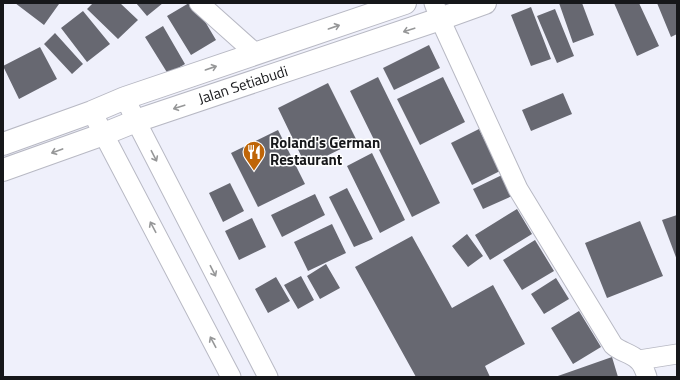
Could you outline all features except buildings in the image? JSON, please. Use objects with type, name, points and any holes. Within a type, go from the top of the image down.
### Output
[{"type":"main road","name":"Jalan Setiabudi","points":[[3,144],[92,112],[125,98],[405,3]]},
{"type":"main road","name":"Jalan Setiabudi","points":[[3,170],[437,11],[485,3]]},
{"type":"street","points":[[199,3],[255,53]]},
{"type":"street","points":[[437,11],[518,190],[613,345],[634,356],[643,369],[677,354]]},
{"type":"street","points":[[125,98],[268,377]]},
{"type":"street","points":[[92,112],[231,377]]},
{"type":"place","name":"Roland's German Restaurant","points":[[254,172]]}]
